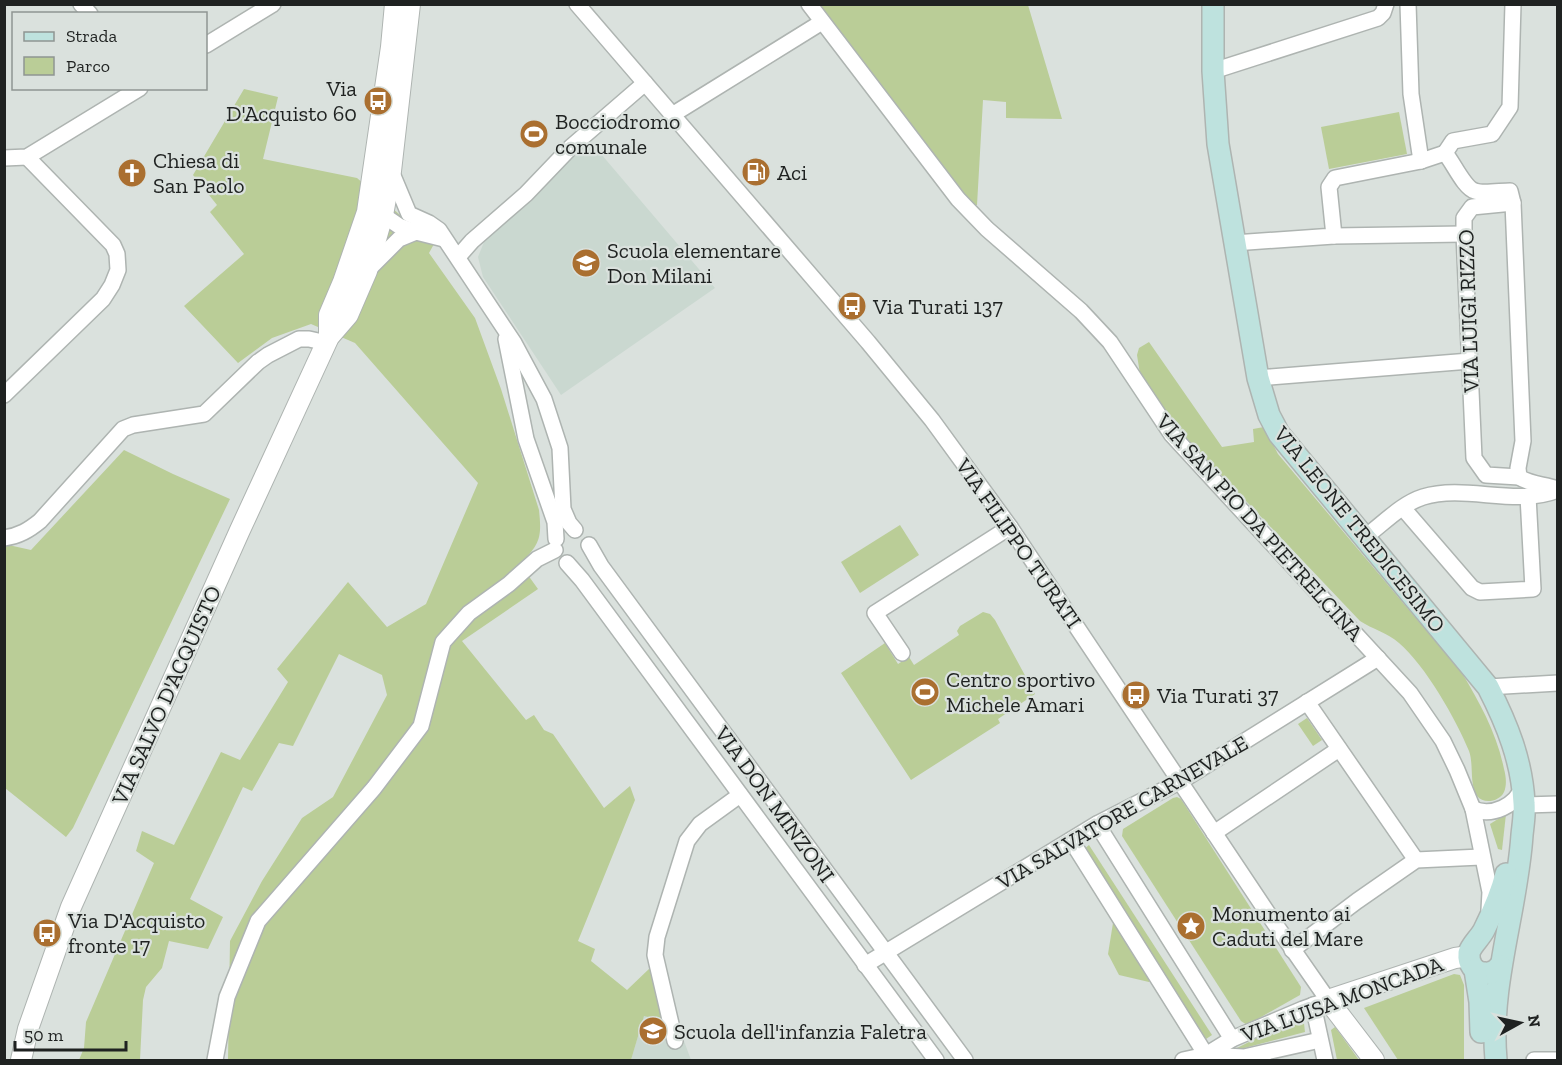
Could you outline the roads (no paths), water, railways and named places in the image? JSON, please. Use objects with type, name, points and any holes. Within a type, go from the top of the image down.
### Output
[{"type":"main road","name":"VIA LEONE TREDICESIMO","points":[[1213,4],[1213,71],[1217,134],[1258,378],[1269,415],[1280,434],[1488,687],[1516,748],[1523,804]]},
{"type":"main road","points":[[1482,1060],[1480,1002],[1474,956],[1487,921],[1502,892],[1523,804]]},
{"type":"main road","points":[[1496,1060],[1493,1020],[1520,860],[1523,804]]},
{"type":"main road","points":[[1485,940],[1494,942],[1502,950],[1502,960],[1492,973],[1480,973],[1474,956],[1485,940]]},
{"type":"street","points":[[207,44],[273,4]]},
{"type":"street","name":"VIA SALVO D'ACQUISTO","points":[[21,1060],[28,1029],[71,907],[328,340],[348,315],[367,271],[375,214],[395,4]]},
{"type":"street","name":"VIA SALVO D'ACQUISTO","points":[[328,340],[329,315],[375,214],[391,171],[410,4]]},
{"type":"street","name":"VIA FILIPPO TURATI","points":[[577,4],[915,398],[1010,527],[1181,781],[1292,950],[1320,1003]]},
{"type":"street","name":"VIA SAN PIO DA PIETRELCINA","points":[[809,4],[958,199],[987,229],[1081,311],[1110,342],[1172,435],[1410,693],[1443,741],[1473,808],[1481,857],[1490,892],[1487,921]]},
{"type":"street","points":[[1213,71],[1378,18],[1383,13],[1386,4]]},
{"type":"street","points":[[1408,4],[1411,94],[1421,161]]},
{"type":"street","points":[[1334,236],[1329,187],[1335,178],[1421,161],[1445,153],[1454,141],[1492,134],[1510,107],[1513,4]]},
{"type":"street","points":[[672,115],[822,22]]},
{"type":"street","points":[[458,257],[571,147],[645,83]]},
{"type":"street","points":[[4,158],[27,157],[137,90]]},
{"type":"street","points":[[1445,153],[1456,166],[1464,184],[1475,192],[1510,191],[1513,204],[1523,441],[1518,468],[1519,477],[1528,484],[1548,485],[1557,490]]},
{"type":"street","points":[[4,395],[103,299],[118,270],[117,254],[107,237],[27,157]]},
{"type":"street","points":[[375,214],[409,214],[391,171]]},
{"type":"street","name":"VIA LUIGI RIZZO","points":[[1513,204],[1472,207],[1464,218],[1464,234],[1474,458],[1486,476],[1519,477]]},
{"type":"street","points":[[375,214],[399,226],[444,239]]},
{"type":"street","name":"VIA DON MINZONI","points":[[409,214],[439,230],[505,330],[544,399],[560,448],[563,509],[569,523],[575,530],[584,534],[601,566],[965,1060]]},
{"type":"street","points":[[367,271],[399,239],[416,232]]},
{"type":"street","points":[[1234,243],[1334,236],[1464,234]]},
{"type":"street","name":"VIA DON MINZONI","points":[[505,330],[526,439],[555,522],[558,556],[567,563],[936,1060]]},
{"type":"street","points":[[4,538],[28,531],[40,521],[123,429],[133,425],[204,414],[268,355],[299,339],[328,340]]},
{"type":"street","points":[[1258,378],[1470,360]]},
{"type":"street","points":[[1365,537],[1403,508],[1420,498],[1436,494],[1528,496],[1546,495],[1557,490]]},
{"type":"street","points":[[1403,508],[1472,588],[1480,591],[1533,589],[1528,496]]},
{"type":"street","points":[[902,653],[875,613],[1010,527]]},
{"type":"street","points":[[215,1060],[227,997],[258,921],[374,788],[421,726],[443,642],[470,613],[556,545],[564,531],[575,530]]},
{"type":"street","points":[[567,563],[580,561],[588,552],[589,545]]},
{"type":"street","name":"VIA SALVATORE CARNEVALE","points":[[865,965],[1097,824],[1181,781],[1378,658]]},
{"type":"street","points":[[1488,687],[1557,683]]},
{"type":"street","points":[[1306,702],[1416,860]]},
{"type":"street","points":[[1214,833],[1339,749]]},
{"type":"street","points":[[1473,808],[1486,813],[1506,806],[1520,793],[1523,804],[1557,804]]},
{"type":"street","points":[[675,1041],[655,955],[657,937],[687,841],[700,824],[740,795]]},
{"type":"street","points":[[1097,824],[1232,1040]]},
{"type":"street","points":[[1071,840],[1206,1055],[1244,1057],[1320,1040]]},
{"type":"street","points":[[1292,950],[1416,860],[1481,857]]},
{"type":"street","name":"VIA LUISA MONCADA","points":[[1183,1060],[1206,1055],[1232,1040],[1320,1003],[1455,958],[1474,956]]},
{"type":"street","points":[[1320,1003],[1320,1040],[1324,1060]]},
{"type":"street","points":[[1320,1003],[1374,1060]]},
{"type":"street","points":[[1534,1060],[1557,1060]]},
{"type":"place","name":"Via D'Acquisto 60","points":[[378,101]]},
{"type":"place","name":"Bocciodromo comunale","points":[[534,134]]},
{"type":"place","name":"Aci","points":[[756,172]]},
{"type":"place","name":"Chiesa di San Paolo","points":[[132,173]]},
{"type":"place","name":"Scuola elementare Don Milani","points":[[586,263]]},
{"type":"place","name":"Via Turati 137","points":[[852,306]]},
{"type":"place","name":"Centro sportivo Michele Amari","points":[[925,692]]},
{"type":"place","name":"Via Turati 37","points":[[1136,695]]},
{"type":"place","name":"Monumento ai Caduti del Mare","points":[[1191,926]]},
{"type":"place","name":"Via D'Acquisto fronte 17","points":[[47,933]]},
{"type":"place","name":"Scuola dell'infanzia Faletra","points":[[653,1031]]}]
